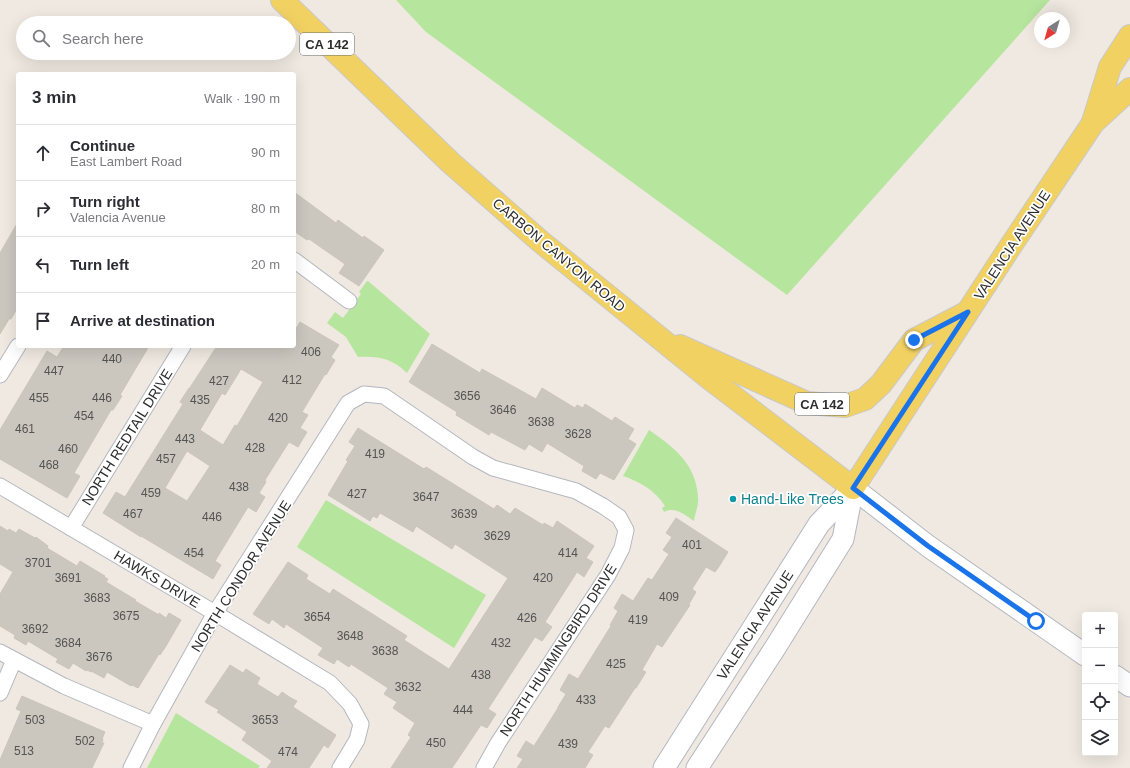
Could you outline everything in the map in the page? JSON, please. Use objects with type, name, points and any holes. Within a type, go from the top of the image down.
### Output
[{"type":"main road","name":"CARBON CANYON ROAD","points":[[282,0],[451,163],[540,241],[709,378],[853,488]]},
{"type":"main road","name":"VALENCIA AVENUE","points":[[1093,123],[1110,67],[1130,36]]},
{"type":"main road","name":"VALENCIA AVENUE","points":[[853,488],[1093,123],[1130,89]]},
{"type":"main road","name":"CA 142","points":[[654,334],[807,403],[845,406],[865,399],[881,384],[914,340],[968,312]]},
{"type":"street","points":[[296,261],[349,301]]},
{"type":"street","points":[[0,375],[17,348]]},
{"type":"street","name":"NORTH REDTAIL DRIVE","points":[[71,528],[182,348]]},
{"type":"street","name":"NORTH HUMMINGBIRD DRIVE","points":[[364,394],[384,396],[474,457],[493,468],[576,491],[603,506],[618,517],[626,530],[622,548],[608,575],[498,743],[484,768]]},
{"type":"street","name":"NORTH CONDOR AVENUE","points":[[130,768],[215,613],[348,404],[364,394]]},
{"type":"street","name":"HAWKS DRIVE","points":[[0,486],[330,683],[350,704],[361,724],[357,740],[340,768]]},
{"type":"street","points":[[853,488],[928,546],[1082,653]]},
{"type":"street","name":"VALENCIA AVENUE","points":[[664,768],[819,524],[853,488]]},
{"type":"street","name":"VALENCIA AVENUE","points":[[698,768],[844,539],[853,488]]},
{"type":"street","points":[[0,652],[64,686],[153,724]]},
{"type":"street","points":[[0,693],[14,660]]},
{"type":"street","points":[[1118,678],[1130,686]]},
{"type":"green space","points":[[396,0],[1050,0],[1039,12],[1034,12],[1034,18],[787,295],[426,32]]},
{"type":"green space","points":[[367,281],[430,334],[407,373],[396,364],[384,359],[358,357],[346,337],[327,323],[335,312],[343,318],[361,294],[359,292]]},
{"type":"green space","points":[[649,430],[675,450],[688,466],[693,475],[698,500],[694,521],[676,511],[668,510],[664,512],[662,508],[665,506],[657,495],[641,484],[623,476]]},
{"type":"green space","points":[[326,500],[486,595],[454,648],[297,547]]},
{"type":"green space","points":[[176,713],[260,766],[258,768],[147,768]]},
{"type":"building","points":[[296,193],[336,223],[338,220],[363,238],[364,236],[384,250],[359,286],[339,273],[345,264],[309,239],[307,240],[296,232]]},
{"type":"building","points":[[16,225],[16,310],[0,334],[0,253]]},
{"type":"building","points":[[300,322],[339,345],[331,357],[335,360],[302,412],[308,415],[300,428],[307,432],[298,447],[289,442],[265,480],[266,482],[259,493],[265,497],[256,512],[248,507],[215,561],[221,565],[213,579],[103,513],[116,492],[125,497],[183,404],[180,402],[216,348],[296,348],[296,329]],"holes":[[[241,369],[263,382],[237,426],[235,425],[223,445],[200,430],[222,393],[225,395]],[[187,451],[210,466],[187,501],[165,488]]]},
{"type":"building","points":[[432,344],[480,373],[482,369],[536,399],[542,388],[575,408],[577,405],[583,408],[585,404],[612,421],[615,417],[634,429],[628,439],[636,444],[614,480],[600,473],[596,479],[582,471],[584,466],[547,443],[542,452],[529,444],[525,450],[491,432],[489,435],[456,415],[457,412],[409,382]]},
{"type":"building","points":[[63,348],[148,348],[120,395],[122,396],[113,410],[111,410],[74,473],[80,476],[67,498],[0,459],[0,430],[47,351],[57,357]]},
{"type":"building","points":[[358,428],[424,469],[426,467],[494,509],[497,505],[510,514],[515,508],[543,525],[544,523],[553,528],[557,521],[594,546],[586,558],[593,562],[584,577],[577,572],[545,622],[552,627],[542,641],[535,637],[488,709],[496,714],[487,728],[481,725],[452,768],[391,768],[411,737],[408,735],[415,723],[393,708],[397,702],[384,694],[388,688],[351,664],[349,667],[337,659],[334,664],[318,655],[323,648],[286,624],[284,628],[272,619],[269,624],[253,614],[288,562],[308,575],[306,579],[330,594],[333,589],[407,636],[404,640],[449,669],[508,578],[455,544],[452,549],[416,526],[413,532],[380,513],[377,518],[373,516],[370,521],[328,495],[355,446],[349,442]]},
{"type":"building","points":[[676,518],[728,552],[720,565],[715,572],[706,567],[692,589],[696,592],[689,604],[690,605],[662,647],[657,644],[642,670],[646,672],[636,688],[609,728],[605,726],[588,752],[593,755],[585,768],[517,768],[523,759],[517,756],[526,741],[534,746],[566,694],[560,690],[569,674],[578,679],[611,626],[610,625],[618,611],[614,608],[622,594],[633,601],[648,578],[652,580],[669,554],[663,550],[672,537],[666,533]]},
{"type":"building","points":[[0,526],[8,531],[9,529],[16,533],[19,529],[35,538],[36,537],[48,546],[47,548],[77,566],[80,561],[105,576],[104,577],[108,579],[106,582],[159,615],[159,613],[166,618],[169,613],[181,620],[166,646],[160,655],[159,654],[138,688],[132,685],[131,686],[107,672],[104,678],[91,671],[86,671],[73,663],[69,669],[56,662],[58,659],[28,641],[26,645],[14,638],[15,635],[0,626],[0,594],[13,572],[0,564]]},
{"type":"building","points":[[230,665],[243,673],[246,669],[260,678],[257,684],[278,697],[282,692],[297,701],[293,707],[336,735],[328,748],[324,745],[309,768],[267,768],[272,761],[242,740],[247,732],[217,712],[219,710],[205,702]]},
{"type":"building","points":[[22,696],[105,732],[102,739],[102,743],[104,743],[92,768],[0,768],[0,760],[21,711],[16,709]]},
{"type":"place","name":"Hand-Like Trees","points":[[733,499]]},
{"type":"route","points":[[914,340],[968,312],[853,488],[928,546],[1036,621]]}]
